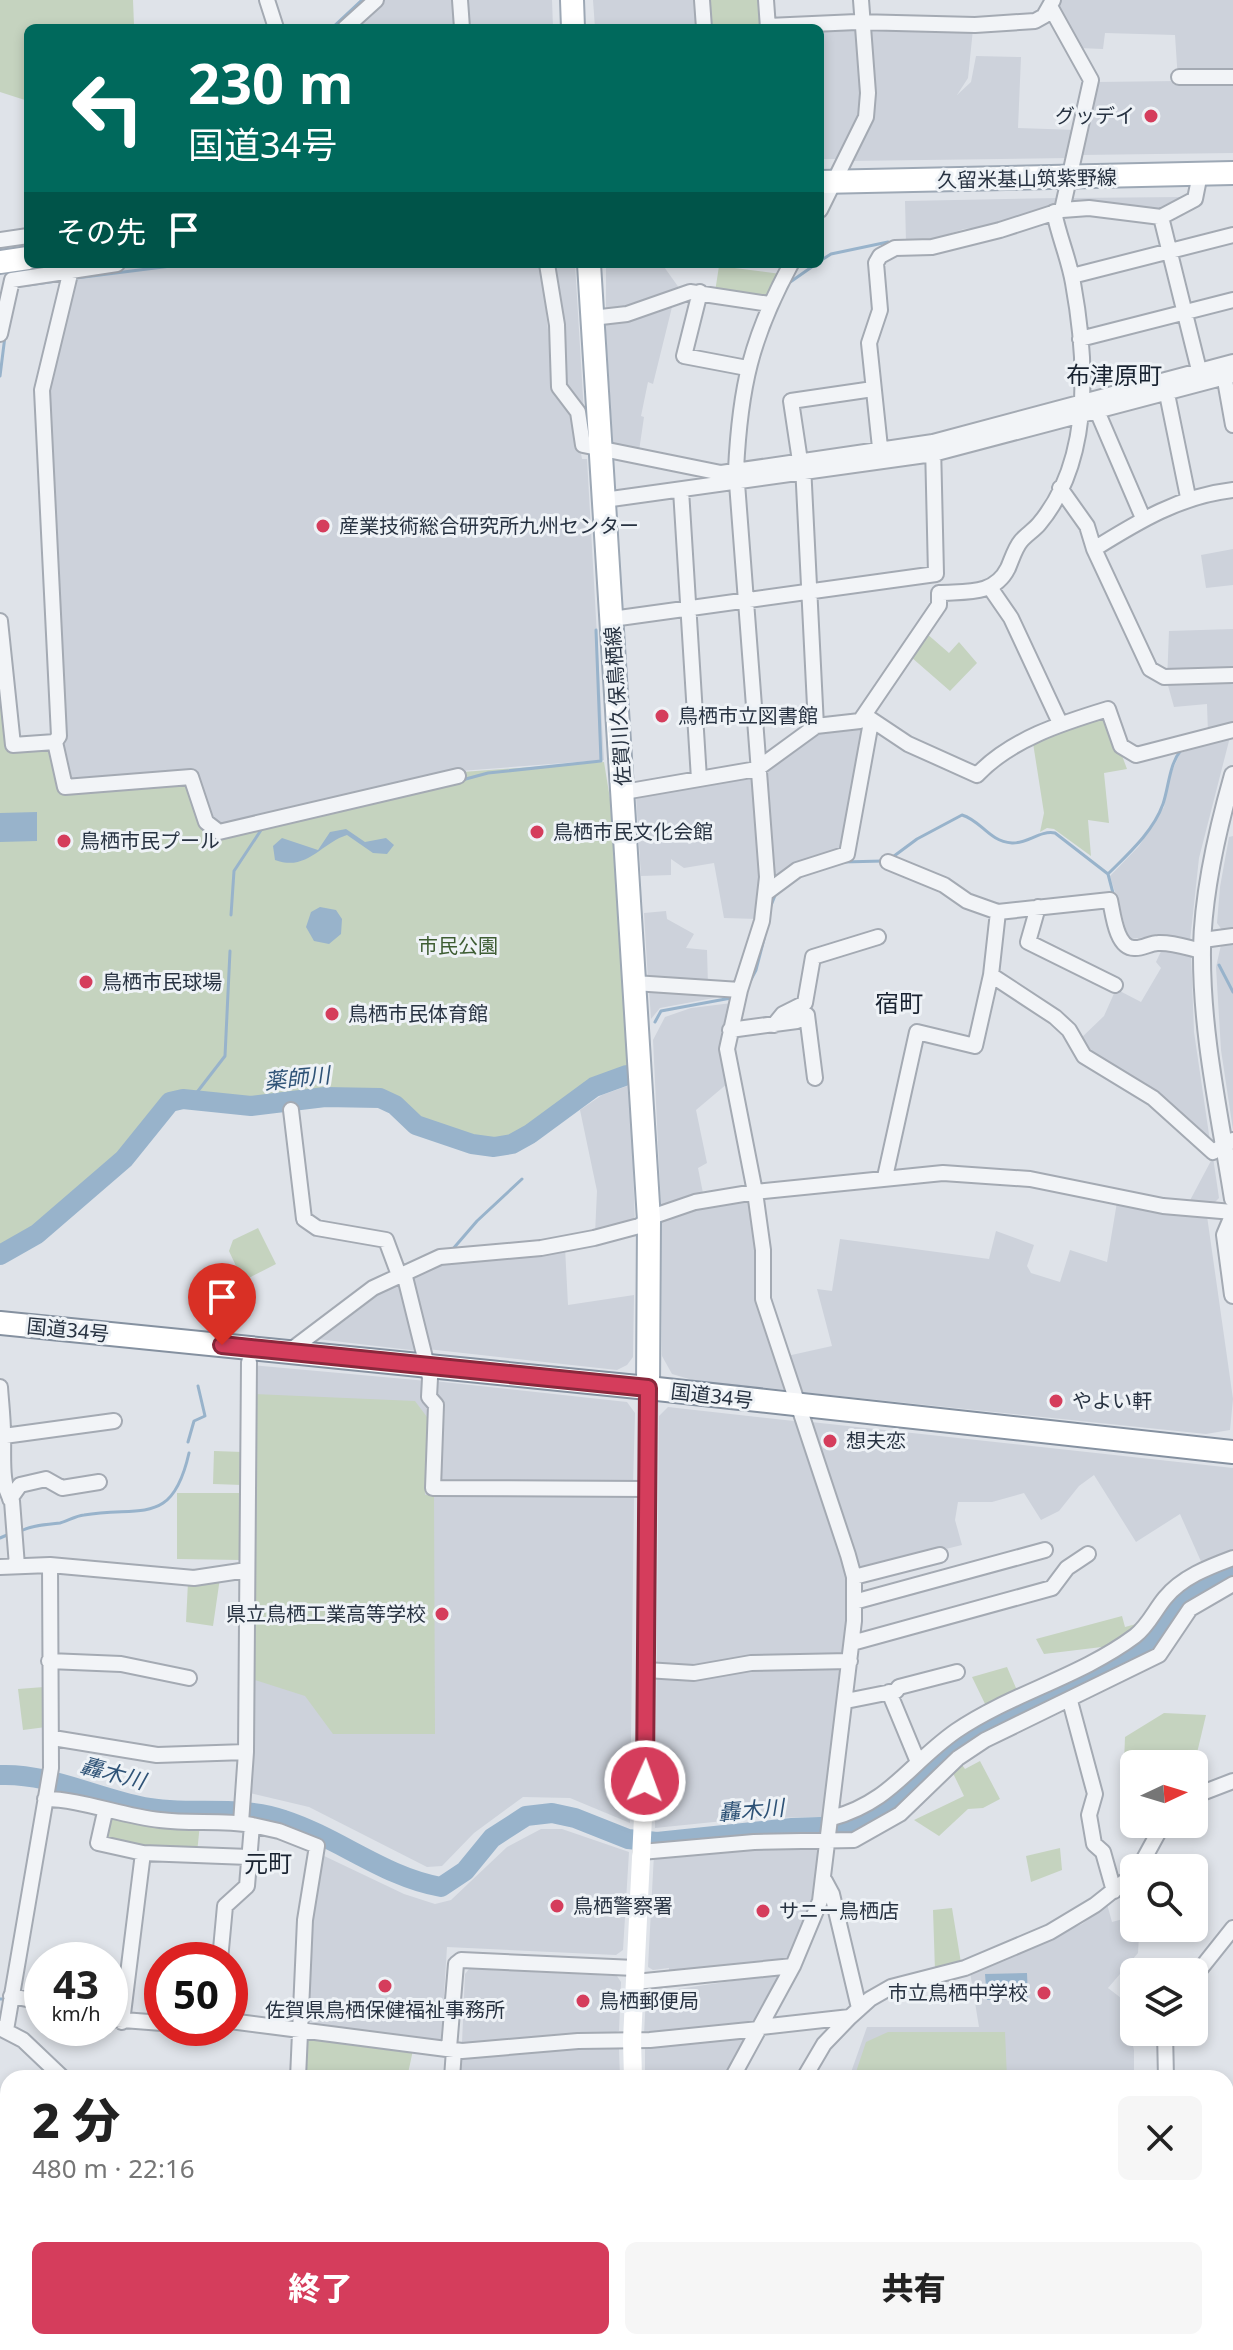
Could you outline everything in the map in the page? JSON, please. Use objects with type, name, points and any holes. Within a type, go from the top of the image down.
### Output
[{"type":"main road","points":[[572,0],[573,24]]},
{"type":"main road","name":"久留米基山筑紫野線","points":[[828,182],[1233,173]]},
{"type":"main road","points":[[4,274],[24,261]]},
{"type":"main road","name":"佐賀川久保鳥栖線","points":[[589,268],[649,1220],[648,1388]]},
{"type":"main road","name":"国道34号","points":[[0,1323],[648,1388],[798,1407],[1233,1452]]},
{"type":"main road","points":[[633,2070],[646,1670],[648,1388]]},
{"type":"street","points":[[267,0],[275,24]]},
{"type":"street","points":[[349,24],[376,0]]},
{"type":"street","points":[[460,0],[462,24]]},
{"type":"street","points":[[702,0],[704,24]]},
{"type":"street","points":[[766,0],[768,24]]},
{"type":"street","points":[[828,182],[866,117],[868,93],[861,0]]},
{"type":"street","points":[[824,25],[1003,24],[1035,21],[1052,4],[1091,80],[1071,176],[1058,211],[1072,276],[1088,407],[1143,518]]},
{"type":"street","points":[[1179,77],[1233,77]]},
{"type":"street","points":[[881,456],[869,343],[880,310],[876,263],[880,256],[895,248],[932,247],[1058,211],[1089,208],[1161,217],[1195,199],[1200,174]]},
{"type":"street","points":[[1161,217],[1199,370]]},
{"type":"street","points":[[1072,276],[1233,235]]},
{"type":"street","points":[[0,240],[24,237]]},
{"type":"street","points":[[0,334],[4,274],[86,268]]},
{"type":"street","points":[[548,268],[557,325],[559,387],[578,412],[583,445],[737,476]]},
{"type":"street","points":[[736,2070],[812,1926],[825,1881],[854,1602],[854,1577],[763,1299],[763,1250],[755,1192],[727,1049],[738,997],[762,921],[766,893],[737,476],[739,419],[747,368],[769,304],[789,268]]},
{"type":"street","points":[[71,270],[42,390],[59,736],[55,742],[65,787],[191,777],[206,822],[219,832],[458,776]]},
{"type":"street","points":[[592,318],[627,314],[690,292],[731,301],[769,304]]},
{"type":"street","points":[[700,292],[684,356],[747,368]]},
{"type":"street","points":[[1080,339],[1233,300]]},
{"type":"street","points":[[1166,386],[1199,370],[1228,370]]},
{"type":"street","points":[[604,500],[681,490],[802,465],[933,448],[1228,370]]},
{"type":"street","points":[[1228,370],[1233,425]]},
{"type":"street","points":[[1166,386],[1188,497]]},
{"type":"street","points":[[816,726],[802,465],[791,401],[873,389]]},
{"type":"street","points":[[939,593],[991,589],[999,584],[1019,543],[1040,523],[1060,488],[1088,407]]},
{"type":"street","points":[[766,893],[797,870],[847,854],[869,719],[924,623],[939,605],[933,448]]},
{"type":"street","points":[[1060,488],[1087,526],[1094,549],[1150,669],[1164,677],[1233,675]]},
{"type":"street","points":[[681,490],[699,779]]},
{"type":"street","points":[[1094,549],[1143,518],[1188,497],[1233,490]]},
{"type":"street","points":[[612,619],[936,574]]},
{"type":"street","points":[[991,589],[1011,618],[1060,723]]},
{"type":"street","points":[[0,621],[13,745],[55,742]]},
{"type":"street","points":[[624,792],[757,769],[816,726],[869,719],[908,744],[977,775],[1005,751],[1060,723],[1108,709],[1121,746],[1136,755],[1233,730]]},
{"type":"street","points":[[1233,775],[1203,945],[1206,1025],[1229,1143],[1233,1199]]},
{"type":"street","points":[[888,862],[944,885],[967,901],[998,912],[1110,900],[1120,938],[1126,946],[1135,949],[1170,943],[1203,945],[1233,936]]},
{"type":"street","points":[[1038,907],[1028,942],[1115,985]]},
{"type":"street","points":[[885,1177],[917,1032],[975,1046],[991,975],[998,912]]},
{"type":"street","points":[[774,1025],[783,1014],[805,1003],[813,957],[878,937]]},
{"type":"street","points":[[991,975],[1062,1023],[1084,1056],[1096,1067],[1153,1098],[1213,1152],[1229,1143]]},
{"type":"street","points":[[634,983],[738,997]]},
{"type":"street","points":[[730,1030],[774,1025],[807,1015],[815,1078]]},
{"type":"street","points":[[291,1110],[304,1219],[317,1228],[386,1240],[402,1274],[430,1378],[429,1397],[436,1405],[433,1488],[647,1489]]},
{"type":"street","points":[[286,1353],[363,1295],[440,1257],[581,1241],[695,1202],[755,1192],[943,1173],[1030,1179],[1163,1206],[1233,1214],[1225,1235],[1233,1295]]},
{"type":"street","points":[[222,1942],[225,1906],[247,1886],[249,1857],[243,1795],[246,1752],[249,1362]]},
{"type":"street","points":[[0,1387],[4,1436],[0,1464],[5,1494],[10,1499],[17,1566]]},
{"type":"street","points":[[4,1436],[114,1421]]},
{"type":"street","points":[[10,1499],[20,1485],[46,1479],[62,1488],[99,1482]]},
{"type":"street","points":[[854,1602],[1045,1550]]},
{"type":"street","points":[[852,1643],[1052,1588],[1067,1568],[1088,1554]]},
{"type":"street","points":[[854,1577],[940,1555]]},
{"type":"street","points":[[832,1820],[873,1803],[955,1732],[992,1710],[1070,1674],[1137,1635],[1175,1587],[1207,1568],[1233,1558]]},
{"type":"street","points":[[0,1567],[50,1565],[194,1578],[247,1570]]},
{"type":"street","points":[[50,1565],[49,1661],[53,1738],[45,1799],[3,2029],[43,2056],[56,2070]]},
{"type":"street","points":[[641,1852],[754,1842],[854,1840],[878,1830],[900,1814],[958,1758],[985,1740],[1159,1655],[1190,1609],[1205,1597],[1233,1584]]},
{"type":"street","points":[[49,1661],[121,1664],[189,1678]]},
{"type":"street","points":[[646,1670],[694,1673],[751,1663],[850,1661]]},
{"type":"street","points":[[846,1701],[957,1672]]},
{"type":"street","points":[[889,1692],[918,1762]]},
{"type":"street","points":[[1070,1701],[1095,1794],[1089,1815],[1094,1844],[1103,1852],[1114,1891]]},
{"type":"street","points":[[53,1738],[157,1755],[246,1752]]},
{"type":"street","points":[[1208,1791],[1233,1781]]},
{"type":"street","points":[[45,1799],[66,1799],[105,1812],[163,1821],[246,1824],[279,1831],[317,1846],[305,1920],[298,2070]]},
{"type":"street","points":[[105,1812],[98,1843],[143,1853],[249,1857]]},
{"type":"street","points":[[128,1946],[143,1853]]},
{"type":"street","points":[[825,1881],[832,1894],[855,2013]]},
{"type":"street","points":[[809,2070],[824,2044],[855,2013],[891,1987],[965,1968],[1050,1932],[1120,1886]]},
{"type":"street","points":[[1208,1959],[1233,1928]]},
{"type":"street","points":[[452,2070],[456,1964],[461,1960],[635,1975],[793,1966]]},
{"type":"street","points":[[11,1996],[24,1999]]},
{"type":"street","points":[[248,2023],[452,2049],[632,2040],[760,2028],[855,2013]]},
{"type":"street","points":[[1165,2046],[1166,2070]]},
{"type":"shaded area","points":[[383,0],[456,0],[458,24],[355,24]]},
{"type":"shaded area","points":[[467,0],[552,0],[553,24],[468,24]]},
{"type":"shaded area","points":[[593,0],[698,0],[699,24],[595,24]]},
{"type":"shaded area","points":[[1060,0],[1233,0],[1233,153],[1080,155],[1096,82],[1178,81],[1175,35],[1105,33],[1103,49],[1079,48],[1058,9]]},
{"type":"shaded area","points":[[857,25],[863,93],[858,120],[837,159],[824,159],[824,28]]},
{"type":"shaded area","points":[[870,28],[973,29],[968,78],[957,95],[971,82],[976,56],[1021,57],[1018,128],[1077,130],[1069,158],[849,161],[873,113]]},
{"type":"shaded area","points":[[1184,197],[1154,212],[1069,203],[1071,198]]},
{"type":"shaded area","points":[[1059,198],[1055,205],[997,225],[964,229],[924,242],[906,242],[905,201]]},
{"type":"shaded area","name":"産業技術総合研究所九州センター","points":[[120,268],[541,268],[554,386],[573,409],[582,459],[587,459],[604,760],[460,771],[219,825],[69,783],[59,742],[47,389],[74,274]]},
{"type":"shaded area","points":[[551,268],[575,268],[584,413],[562,377]]},
{"type":"shaded area","points":[[606,268],[665,268],[682,292],[628,310],[606,312]]},
{"type":"shaded area","points":[[673,303],[653,384],[648,382],[641,416],[644,417],[639,451],[613,445],[605,319]]},
{"type":"shaded area","points":[[1233,549],[1233,585],[1206,588],[1201,555]]},
{"type":"shaded area","points":[[1233,629],[1233,727],[1208,734],[1207,704],[1174,707],[1167,682],[1169,631]]},
{"type":"shaded area","points":[[865,726],[843,850],[770,881],[762,771],[779,763],[814,732]]},
{"type":"shaded area","points":[[1230,737],[1199,858],[1190,941],[1168,935],[1129,939],[1110,876],[1139,846],[1164,807],[1170,776],[1180,753]]},
{"type":"shaded area","points":[[755,776],[762,883],[758,919],[724,918],[714,863],[684,868],[671,859],[671,875],[641,876],[636,796]]},
{"type":"shaded area","points":[[1233,836],[1233,929],[1222,930],[1217,923],[1220,887],[1229,837]]},
{"type":"shaded area","points":[[666,911],[667,919],[694,934],[686,948],[707,950],[708,986],[648,981],[644,913]]},
{"type":"shaded area","points":[[1233,943],[1233,1130],[1221,1050],[1216,967],[1221,945]]},
{"type":"shaded area","points":[[1164,945],[1191,952],[1194,1032],[1211,1148],[1095,1062],[1079,1040],[1104,1016],[1116,989],[1141,1002],[1161,968],[1156,962]]},
{"type":"shaded area","points":[[649,989],[730,995],[660,1008],[651,1019]]},
{"type":"shaded area","points":[[732,1003],[728,1083],[696,1110],[707,1163],[698,1168],[704,1198],[661,1207],[653,1040],[665,1017],[691,1008]]},
{"type":"shaded area","points":[[630,1085],[635,1224],[595,1234],[597,1191],[580,1110],[602,1095]]},
{"type":"shaded area","points":[[1213,1157],[1219,1198],[1213,1204],[1187,1206]]},
{"type":"shaded area","points":[[751,1196],[787,1390],[696,1381],[672,1374],[662,1356],[661,1217]]},
{"type":"shaded area","points":[[1117,1202],[1207,1216],[1233,1399],[1230,1430],[1206,1434],[801,1392],[787,1356],[832,1346],[817,1289],[832,1291],[840,1239],[989,1259],[996,1231],[1034,1245],[1027,1266],[1031,1273],[1060,1282],[1070,1250],[1107,1262]]},
{"type":"shaded area","points":[[565,1247],[568,1305],[634,1295],[633,1357],[627,1365],[617,1370],[427,1349],[410,1272],[439,1260]]},
{"type":"shaded area","points":[[399,1281],[419,1351],[317,1339],[369,1297]]},
{"type":"shaded area","name":"県立鳥栖工業高等学校","points":[[251,1365],[427,1381],[433,1408],[429,1490],[634,1494],[630,1823],[570,1798],[523,1797],[474,1833],[442,1866],[427,1867],[309,1807],[250,1793]]},
{"type":"shaded area","points":[[434,1381],[627,1402],[635,1413],[633,1486],[435,1486]]},
{"type":"shaded area","points":[[668,1407],[794,1421],[800,1430],[842,1554],[849,1597],[826,1817],[753,1818],[655,1828],[659,1416]]},
{"type":"shaded area","points":[[811,1422],[1233,1468],[1233,1555],[1203,1566],[1180,1514],[1136,1542],[1094,1475],[1079,1486],[1059,1511],[1041,1520],[1024,1493],[992,1502],[958,1502],[955,1520],[962,1545],[860,1570]]},
{"type":"shaded area","points":[[541,1829],[562,1829],[629,1852],[623,1950],[616,1955],[447,1947],[441,2041],[302,2024],[310,1920],[320,1854],[404,1894],[435,1904],[451,1900],[507,1847]]},
{"type":"shaded area","points":[[826,1844],[817,1901],[795,1954],[787,1959],[669,1973],[669,1968],[653,1970],[648,1967],[654,1854]]},
{"type":"shaded area","name":"市立鳥栖中学校","points":[[1107,1904],[1112,1922],[1120,1920],[1120,1942],[1139,1942],[1138,1953],[1134,1958],[1120,1958],[1120,1974],[1108,1988],[1120,1997],[1120,2046],[1133,2046],[1134,2070],[852,2070],[867,2027],[979,2027],[970,1972],[1082,1924]]},
{"type":"shaded area","points":[[469,1969],[617,1976],[621,1982],[619,2031],[606,2035],[462,2043],[465,1974]]},
{"type":"shaded area","points":[[783,1975],[755,2026],[644,2034],[646,1997],[651,1993]]},
{"type":"shaded area","points":[[749,2035],[729,2070],[645,2070],[645,2045]]},
{"type":"shaded area","points":[[578,2048],[619,2049],[620,2070],[459,2070],[460,2057]]},
{"type":"green space","points":[[0,0],[133,0],[134,24],[24,24],[24,100],[0,92]]},
{"type":"green space","points":[[708,0],[761,0],[763,24],[710,24]]},
{"type":"green space","points":[[719,268],[781,274],[768,298],[715,292]]},
{"type":"green space","points":[[926,633],[949,653],[959,642],[977,663],[950,691],[911,657]]},
{"type":"green space","name":"市民公園","points":[[0,651],[11,749],[50,745],[61,790],[179,781],[189,785],[202,826],[221,840],[275,820],[462,772],[604,762],[610,799],[628,1071],[589,1086],[519,1134],[491,1145],[475,1143],[424,1123],[394,1095],[377,1091],[264,1102],[180,1095],[167,1101],[116,1159],[43,1223],[0,1249]]},
{"type":"green space","points":[[1106,713],[1127,769],[1104,773],[1109,823],[1088,820],[1091,856],[1054,829],[1047,828],[1040,832],[1044,813],[1033,743]]},
{"type":"green space","points":[[258,1228],[276,1264],[243,1281],[229,1251],[233,1240]]},
{"type":"green space","points":[[254,1394],[415,1401],[430,1421],[425,1495],[434,1495],[435,1734],[333,1734],[305,1696],[255,1680]]},
{"type":"green space","points":[[214,1451],[243,1452],[243,1485],[213,1484]]},
{"type":"green space","points":[[177,1493],[242,1493],[241,1560],[177,1559]]},
{"type":"green space","points":[[220,1578],[213,1626],[186,1622],[188,1582]]},
{"type":"green space","points":[[1122,1616],[1125,1627],[1140,1623],[1110,1646],[1044,1654],[1036,1639]]},
{"type":"green space","points":[[1007,1667],[1019,1695],[987,1708],[972,1677]]},
{"type":"green space","points":[[44,1687],[46,1727],[23,1730],[18,1689]]},
{"type":"green space","points":[[1164,1713],[1206,1715],[1198,1750],[1124,1750],[1125,1737]]},
{"type":"green space","points":[[980,1761],[1000,1799],[983,1808],[968,1809],[939,1836],[914,1820],[964,1796],[951,1769],[960,1762],[965,1769]]},
{"type":"green space","points":[[109,1817],[200,1824],[197,1853],[142,1849],[104,1841]]},
{"type":"green space","points":[[1060,1848],[1062,1870],[1031,1882],[1026,1856]]},
{"type":"green space","points":[[952,1908],[961,1963],[935,1971],[933,1910]]},
{"type":"green space","points":[[888,2032],[1005,2032],[1007,2070],[857,2070],[866,2042]]},
{"type":"green space","points":[[302,2037],[413,2050],[409,2070],[301,2070]]},
{"type":"water","points":[[37,812],[37,841],[0,842],[0,813]]},
{"type":"water","points":[[346,829],[365,842],[386,838],[394,845],[387,854],[373,853],[347,835],[305,859],[286,863],[275,860],[273,846],[282,838],[318,850],[330,832]]},
{"type":"water","points":[[320,907],[336,910],[342,919],[341,934],[329,944],[314,941],[306,927],[311,912]]},
{"type":"water","points":[[1027,1973],[1028,1998],[987,2000],[985,1974]]},
{"type":"waterway","points":[[336,24],[362,0]]},
{"type":"waterway","points":[[824,258],[831,254],[888,242]]},
{"type":"waterway","points":[[76,278],[155,268]]},
{"type":"waterway","points":[[786,285],[810,268]]},
{"type":"waterway","points":[[28,285],[64,280]]},
{"type":"waterway","points":[[0,376],[5,336]]},
{"type":"waterway","points":[[462,780],[488,773],[601,761],[596,630]]},
{"type":"waterway","points":[[1108,874],[1139,842],[1159,814],[1181,750]]},
{"type":"waterway","points":[[890,859],[917,839],[962,815],[997,839],[1012,843],[1044,833],[1055,833],[1108,874],[1114,897]]},
{"type":"waterway","points":[[231,915],[234,871],[263,827]]},
{"type":"waterway","points":[[843,862],[883,861]]},
{"type":"waterway","points":[[770,908],[776,893]]},
{"type":"waterway","points":[[745,991],[756,970],[764,939]]},
{"type":"waterway","points":[[191,1100],[225,1056],[230,951]]},
{"type":"waterway","points":[[1219,965],[1233,992]]},
{"type":"waterway","points":[[655,1022],[661,1011],[731,998]]},
{"type":"waterway","name":"薬師川","points":[[0,1255],[37,1234],[124,1159],[170,1102],[183,1099],[251,1106],[325,1097],[380,1098],[395,1105],[416,1125],[472,1144],[494,1147],[512,1144],[594,1087],[627,1075]]},
{"type":"waterway","points":[[452,1250],[477,1221],[522,1179]]},
{"type":"waterway","points":[[338,1323],[351,1313]]},
{"type":"waterway","points":[[188,1442],[194,1421],[205,1416],[198,1386]]},
{"type":"waterway","points":[[23,1530],[81,1516],[138,1511],[163,1503],[182,1477],[189,1453]]},
{"type":"waterway","points":[[0,1538],[7,1535]]},
{"type":"waterway","name":"轟木川","points":[[0,1775],[36,1778],[144,1807],[267,1815],[324,1837],[400,1875],[441,1887],[465,1871],[492,1838],[526,1816],[552,1813],[575,1818],[628,1839],[657,1842],[792,1828],[849,1826],[872,1816],[944,1750],[1145,1651],[1165,1615],[1203,1585],[1233,1572]]},
{"type":"place","name":"グッデイ","points":[[1151,116]]},
{"type":"place","name":"産業技術総合研究所九州センター","points":[[323,526]]},
{"type":"place","name":"鳥栖市立図書館","points":[[662,716]]},
{"type":"place","name":"鳥栖市民文化会館","points":[[537,832]]},
{"type":"place","name":"鳥栖市民プール","points":[[64,841]]},
{"type":"place","name":"鳥栖市民球場","points":[[86,982]]},
{"type":"place","name":"鳥栖市民体育館","points":[[332,1014]]},
{"type":"place","name":"やよい軒","points":[[1056,1401]]},
{"type":"place","name":"想夫恋","points":[[830,1441]]},
{"type":"place","name":"県立鳥栖工業高等学校","points":[[442,1614]]},
{"type":"place","name":"鳥栖警察署","points":[[557,1906]]},
{"type":"place","name":"サニー鳥栖店","points":[[763,1911]]},
{"type":"place","name":"佐賀県鳥栖保健福祉事務所","points":[[385,1986]]},
{"type":"place","name":"市立鳥栖中学校","points":[[1044,1993]]},
{"type":"place","name":"鳥栖郵便局","points":[[583,2001]]},
{"type":"district","name":"布津原町","points":[[1114,376]]},
{"type":"district","name":"宿町","points":[[899,1004]]},
{"type":"district","name":"元町","points":[[268,1864]]},
{"type":"route","points":[[222,1345],[648,1388],[645,1781]]}]
